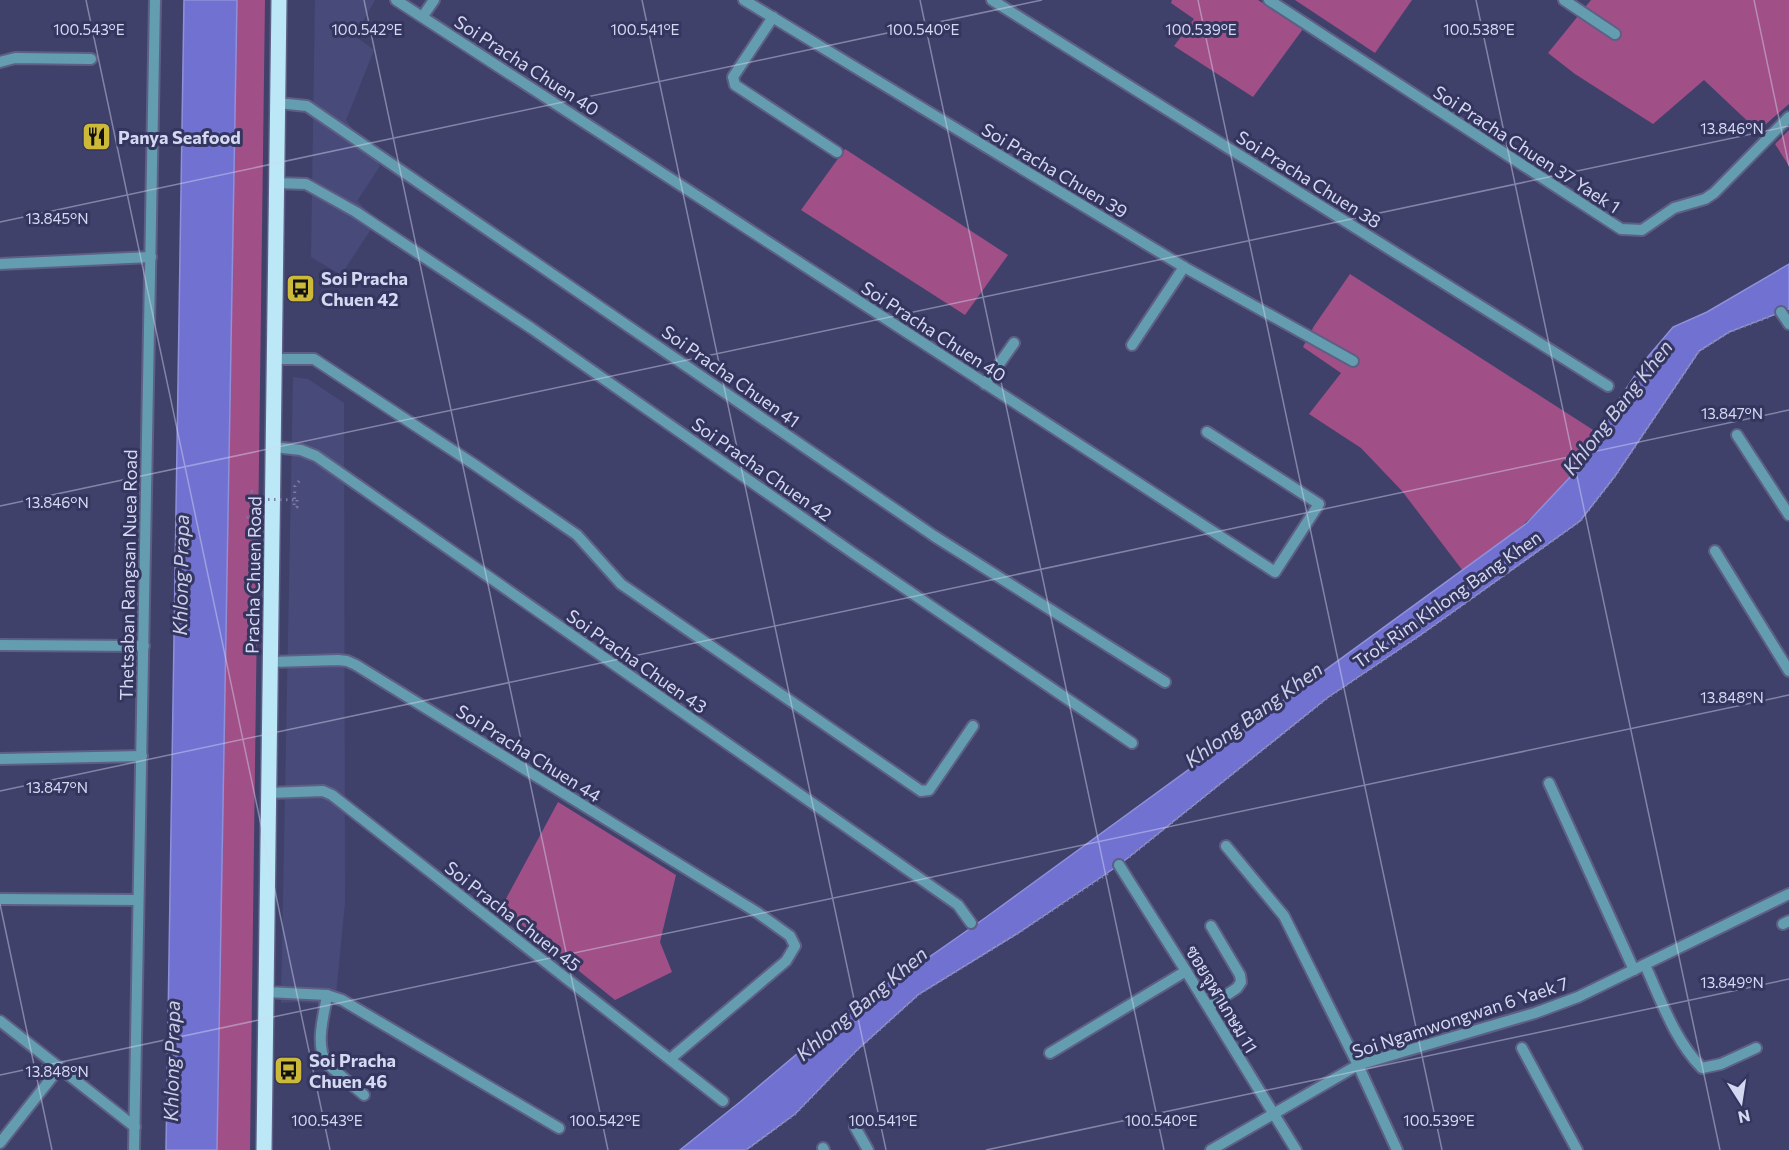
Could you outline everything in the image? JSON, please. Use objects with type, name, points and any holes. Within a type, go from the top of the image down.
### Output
[{"type":"main road","name":"Pracha Chuen Road","points":[[264,1150],[279,0]]},
{"type":"street","name":"Thetsaban Rangsan Nuea Road","points":[[134,1150],[155,0]]},
{"type":"street","name":"Soi Pracha Chuen 40","points":[[396,0],[1275,572],[1319,504],[1207,432]]},
{"type":"street","points":[[423,16],[434,0]]},
{"type":"street","name":"Soi Pracha Chuen 39","points":[[744,0],[1184,267],[1353,361]]},
{"type":"street","name":"Soi Pracha Chuen 38","points":[[993,0],[1608,386]]},
{"type":"street","name":"Soi Pracha Chuen 37 Yaek 1","points":[[1269,0],[1621,229],[1642,230],[1674,208],[1706,199],[1789,117]]},
{"type":"street","points":[[1564,0],[1615,33]]},
{"type":"street","points":[[773,17],[738,68],[733,77],[735,85],[837,152]]},
{"type":"street","points":[[0,62],[15,58],[91,59]]},
{"type":"street","name":"Soi Pracha Chuen 41","points":[[278,103],[307,106],[934,536],[1165,682]]},
{"type":"street","name":"Soi Pracha Chuen 42","points":[[277,183],[306,184],[356,212],[531,328],[853,553],[1132,742]]},
{"type":"street","points":[[0,264],[151,257]]},
{"type":"street","points":[[1132,345],[1184,267]]},
{"type":"street","points":[[1781,312],[1789,324]]},
{"type":"street","points":[[985,384],[1014,344]]},
{"type":"street","points":[[275,359],[314,359],[475,465],[578,535],[621,584],[921,791],[929,790],[973,726]]},
{"type":"street","points":[[1737,435],[1789,515]]},
{"type":"street","name":"Soi Pracha Chuen 43","points":[[274,447],[301,450],[316,456],[958,905],[971,923]]},
{"type":"street","points":[[1715,551],[1789,671]]},
{"type":"street","points":[[0,645],[144,646]]},
{"type":"street","name":"Soi Pracha Chuen 44","points":[[271,662],[347,661],[356,665],[758,913],[790,936],[795,946],[786,961],[670,1059]]},
{"type":"street","points":[[0,759],[142,756]]},
{"type":"street","points":[[1549,783],[1639,968],[1691,1057],[1702,1068],[1721,1064],[1756,1048]]},
{"type":"street","name":"Soi Pracha Chuen 45","points":[[269,793],[323,791],[332,795],[723,1101]]},
{"type":"street","points":[[1226,846],[1284,916],[1358,1065],[1397,1150]]},
{"type":"street","name":"ซอยจุฬาเกษม 11","points":[[1119,865],[1296,1150]]},
{"type":"street","name":"Soi Ngamwongwan 6 Yaek 7","points":[[1211,1150],[1358,1065],[1535,1013],[1578,997],[1789,894]]},
{"type":"street","points":[[0,900],[138,900]]},
{"type":"street","points":[[1209,1007],[1237,988],[1241,982],[1240,975],[1211,926]]},
{"type":"street","points":[[1050,1053],[1186,970]]},
{"type":"street","points":[[267,992],[327,995],[342,1000],[559,1128]]},
{"type":"street","points":[[327,995],[320,1043],[323,1058],[364,1095]]},
{"type":"street","points":[[0,1021],[135,1128]]},
{"type":"street","points":[[1522,1048],[1576,1150]]},
{"type":"street","points":[[0,1143],[60,1068]]},
{"type":"street","points":[[855,1127],[868,1150]]},
{"type":"path","name":"Trok Rim Khlong Bang Khen","points":[[746,1150],[795,1114],[857,1050],[919,994],[1018,933],[1119,865],[1328,698],[1437,624],[1580,521],[1615,476],[1699,351],[1729,332],[1781,312]]},
{"type":"path","points":[[247,518],[254,510],[254,492],[250,491],[250,499],[297,500],[297,507],[294,507],[295,486],[300,480]]},
{"type":"shaded area","points":[[237,0],[265,0],[250,1150],[217,1150]]},
{"type":"shaded area","points":[[315,0],[375,0],[355,36],[374,50],[346,120],[380,166],[357,201],[377,220],[341,275],[311,257]]},
{"type":"shaded area","points":[[1172,0],[1258,0],[1303,29],[1253,97],[1174,46],[1194,19],[1171,3]]},
{"type":"shaded area","points":[[1295,0],[1412,0],[1375,53]]},
{"type":"shaded area","points":[[1591,0],[1789,0],[1789,104],[1758,131],[1704,80],[1653,124],[1575,74],[1548,53]]},
{"type":"shaded area","points":[[1789,130],[1789,166],[1775,144]]},
{"type":"shaded area","points":[[845,149],[1008,255],[965,315],[801,210]]},
{"type":"shaded area","points":[[1350,274],[1601,435],[1574,475],[1540,510],[1463,571],[1402,491],[1361,448],[1309,414],[1341,373],[1303,347],[1314,326]]},
{"type":"shaded area","points":[[293,377],[308,379],[344,403],[345,902],[335,1005],[281,1003]]},
{"type":"shaded area","points":[[558,802],[676,875],[660,942],[672,972],[615,1000],[501,908]]},
{"type":"water","name":"Khlong Prapa","points":[[184,0],[237,0],[217,1150],[166,1150]]},
{"type":"water","name":"Khlong Bang Khen","points":[[1789,264],[1789,309],[1729,332],[1699,351],[1615,476],[1580,521],[1419,636],[1327,698],[1119,865],[1018,933],[919,994],[857,1050],[795,1114],[746,1150],[680,1150],[869,993],[912,969],[985,918],[1527,523],[1588,458],[1620,398],[1646,359],[1673,327],[1707,312]]},
{"type":"place","name":"Panya Seafood","points":[[97,137]]},
{"type":"place","name":"Soi Pracha Chuen 42","points":[[300,288]]},
{"type":"place","name":"Soi Pracha Chuen 46","points":[[288,1070]]}]
